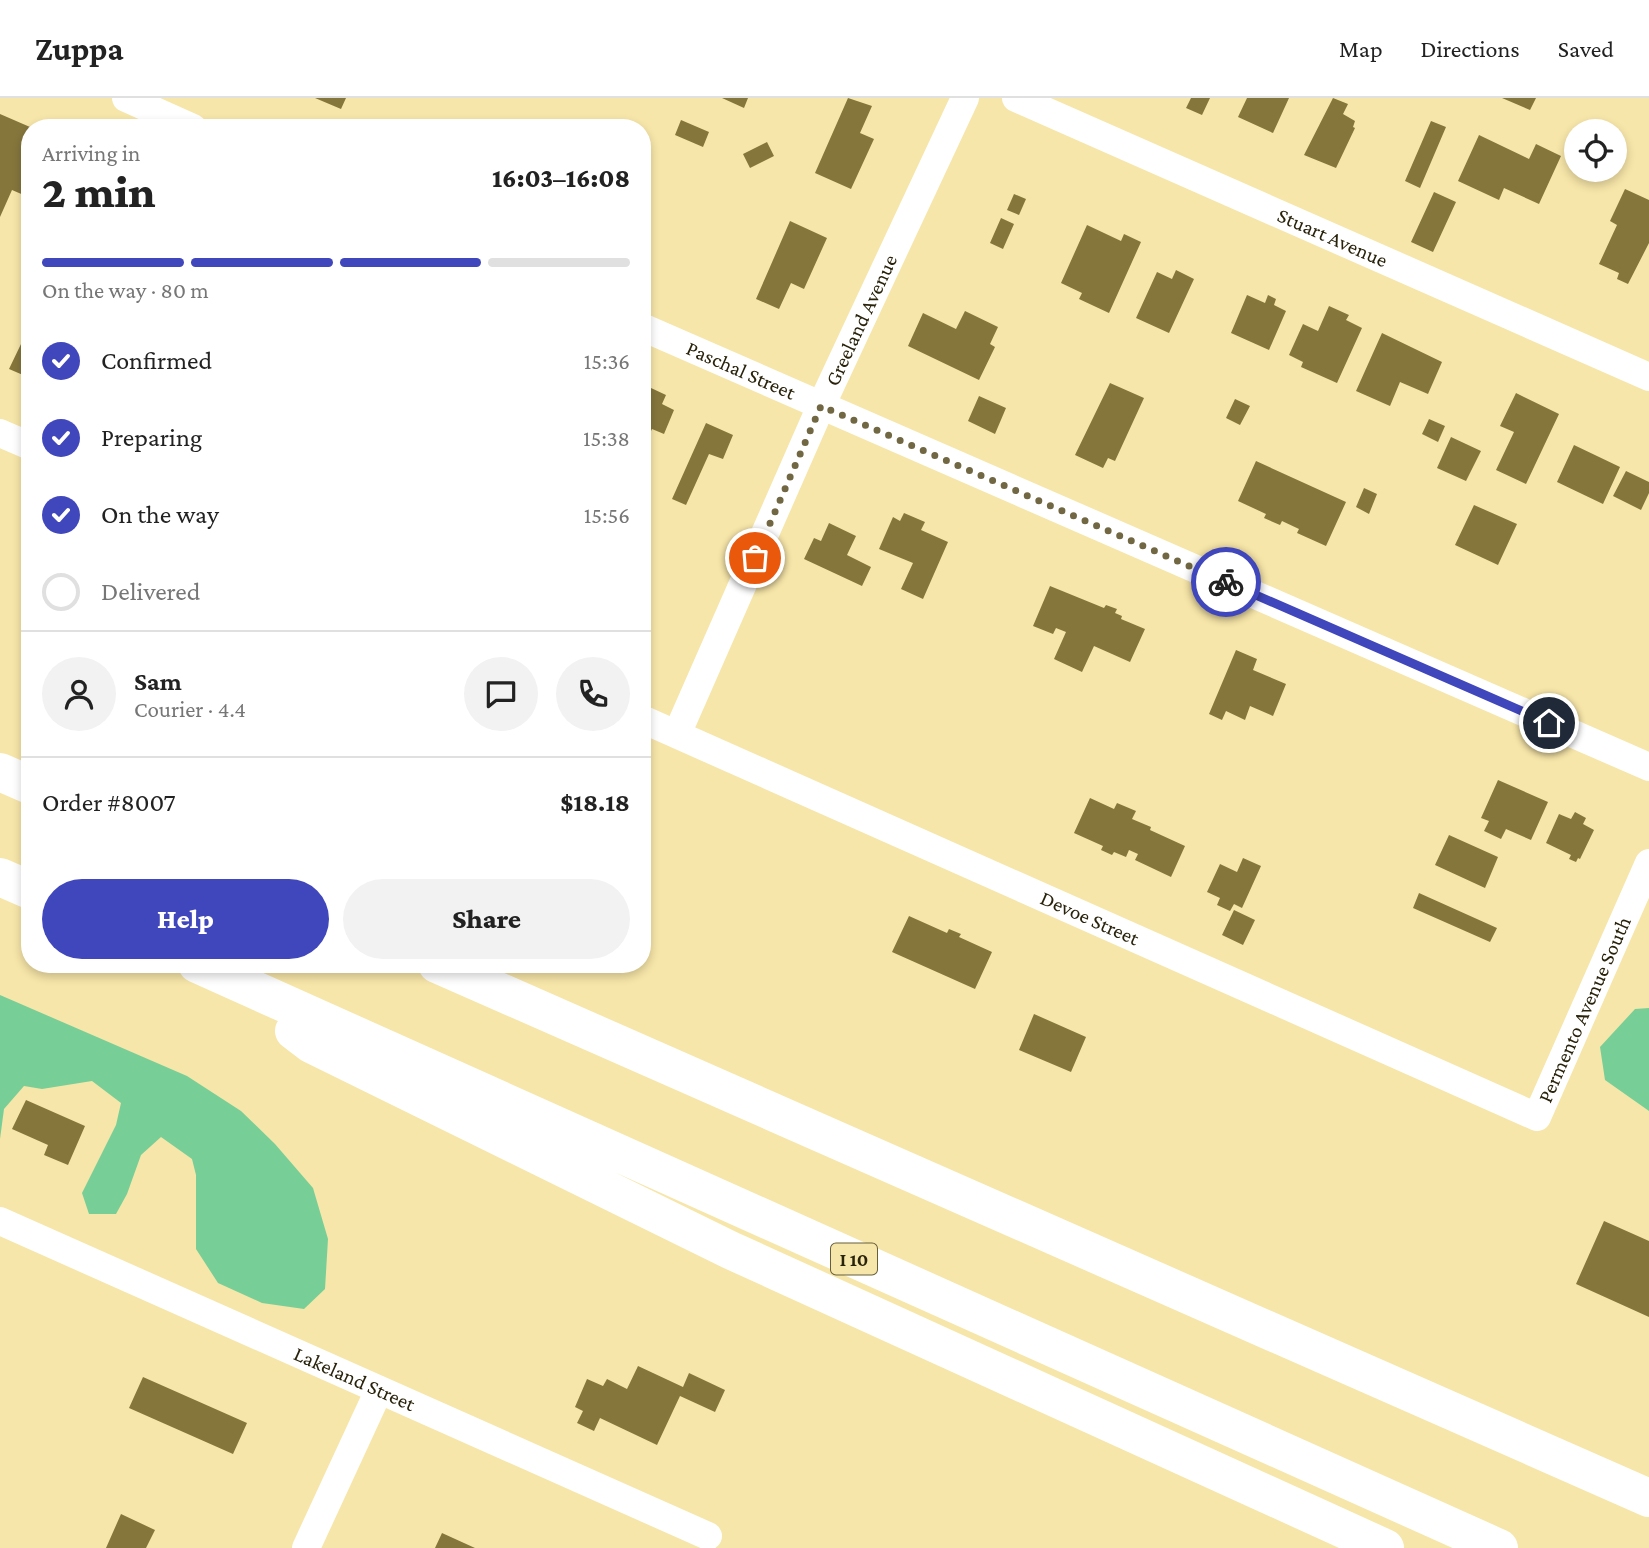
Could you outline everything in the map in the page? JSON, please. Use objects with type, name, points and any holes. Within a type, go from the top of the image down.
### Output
[{"type":"highway","points":[[0,772],[21,781]]},
{"type":"highway","points":[[0,877],[21,886]]},
{"type":"highway","points":[[211,973],[312,1044],[730,1250],[1385,1548]]},
{"type":"highway","name":"I 10","points":[[216,973],[1499,1548]]},
{"type":"highway","points":[[457,973],[1649,1498]]},
{"type":"street","points":[[126,98],[173,119]]},
{"type":"street","name":"Greeland Avenue","points":[[677,734],[821,406],[965,98]]},
{"type":"street","name":"Stuart Avenue","points":[[1016,98],[1649,377]]},
{"type":"street","name":"Paschal Street","points":[[651,331],[1649,767]]},
{"type":"street","points":[[0,433],[21,442]]},
{"type":"street","name":"Devoe Street","points":[[651,723],[1537,1117]]},
{"type":"street","name":"Permento Avenue South","points":[[1537,1117],[1649,863]]},
{"type":"street","name":"Lakeland Street","points":[[0,1221],[708,1536]]},
{"type":"street","points":[[306,1548],[380,1390]]},
{"type":"green space","points":[[0,995],[187,1076],[241,1111],[275,1144],[313,1188],[328,1239],[325,1289],[304,1309],[262,1303],[218,1283],[196,1249],[196,1175],[192,1159],[161,1137],[141,1155],[127,1194],[116,1214],[89,1214],[82,1193],[116,1125],[121,1103],[92,1081],[42,1089],[24,1086],[4,1109],[0,1139]]},
{"type":"green space","points":[[1649,1008],[1649,1111],[1605,1080],[1600,1047],[1635,1009]]},
{"type":"building","points":[[315,98],[346,98],[341,109]]},
{"type":"building","points":[[722,98],[748,98],[744,108]]},
{"type":"building","points":[[848,98],[872,106],[860,133],[874,139],[851,189],[815,173]]},
{"type":"building","points":[[1191,98],[1210,98],[1202,115],[1186,108]]},
{"type":"building","points":[[1247,98],[1289,98],[1273,133],[1238,117]]},
{"type":"building","points":[[1333,98],[1348,104],[1343,114],[1355,121],[1355,128],[1336,168],[1304,155]]},
{"type":"building","points":[[1502,98],[1536,98],[1530,110]]},
{"type":"building","points":[[0,114],[21,123],[21,194],[12,190],[0,217]]},
{"type":"building","points":[[681,120],[709,132],[703,147],[675,135]]},
{"type":"building","points":[[1431,121],[1446,127],[1420,188],[1405,181]]},
{"type":"building","points":[[1479,135],[1529,159],[1536,144],[1561,156],[1539,204],[1504,188],[1499,200],[1458,181]]},
{"type":"building","points":[[767,142],[774,156],[750,168],[743,154]]},
{"type":"building","points":[[1625,189],[1649,200],[1649,243],[1628,284],[1617,279],[1619,273],[1599,264],[1617,225],[1610,221]]},
{"type":"building","points":[[1434,192],[1456,202],[1433,252],[1411,242]]},
{"type":"building","points":[[1014,194],[1026,199],[1019,215],[1007,210]]},
{"type":"building","points":[[1001,218],[1014,224],[1003,249],[990,243]]},
{"type":"building","points":[[790,221],[827,238],[804,289],[791,283],[779,309],[756,299]]},
{"type":"building","points":[[1087,225],[1121,241],[1124,234],[1141,242],[1109,313],[1079,299],[1082,293],[1061,283]]},
{"type":"building","points":[[1176,270],[1194,279],[1169,333],[1136,318],[1157,272],[1172,279]]},
{"type":"building","points":[[1247,295],[1265,303],[1268,295],[1276,299],[1274,305],[1286,311],[1269,350],[1231,333]]},
{"type":"building","points":[[1329,306],[1349,315],[1346,320],[1362,328],[1337,383],[1301,367],[1303,362],[1289,355],[1303,324],[1318,331]]},
{"type":"building","points":[[965,311],[998,327],[990,344],[995,347],[979,380],[908,346],[923,313],[956,329]]},
{"type":"building","points":[[1382,333],[1442,362],[1428,394],[1400,382],[1390,406],[1356,391]]},
{"type":"building","points":[[21,344],[21,374],[9,369]]},
{"type":"building","points":[[1110,383],[1144,398],[1115,461],[1108,458],[1103,468],[1075,455]]},
{"type":"building","points":[[651,388],[666,395],[662,404],[674,410],[664,434],[652,429],[651,431]]},
{"type":"building","points":[[1516,393],[1559,414],[1526,484],[1496,470],[1514,432],[1500,426]]},
{"type":"building","points":[[979,396],[1006,408],[995,434],[968,421]]},
{"type":"building","points":[[1235,399],[1250,406],[1240,425],[1226,418]]},
{"type":"building","points":[[1429,419],[1445,426],[1438,442],[1422,434]]},
{"type":"building","points":[[706,423],[733,435],[723,459],[709,454],[686,505],[672,499]]},
{"type":"building","points":[[1451,437],[1481,451],[1466,481],[1437,468]]},
{"type":"building","points":[[1574,445],[1620,467],[1603,504],[1557,482]]},
{"type":"building","points":[[1256,461],[1346,502],[1326,546],[1297,533],[1299,529],[1282,521],[1280,525],[1264,518],[1266,514],[1238,501]]},
{"type":"building","points":[[1626,471],[1649,482],[1649,493],[1641,510],[1613,496]]},
{"type":"building","points":[[1364,488],[1377,494],[1369,514],[1356,507]]},
{"type":"building","points":[[1474,505],[1517,524],[1498,565],[1455,545]]},
{"type":"building","points":[[904,513],[925,522],[921,530],[948,542],[923,599],[901,589],[913,563],[879,549],[893,517],[900,521]]},
{"type":"building","points":[[829,523],[856,536],[847,555],[871,567],[862,586],[804,559],[814,538],[821,541]]},
{"type":"building","points":[[1050,586],[1104,608],[1106,605],[1117,609],[1115,613],[1122,616],[1121,619],[1145,629],[1130,662],[1094,646],[1082,672],[1054,659],[1066,632],[1056,628],[1053,634],[1033,626]]},
{"type":"building","points":[[1236,650],[1257,659],[1253,670],[1286,684],[1273,716],[1250,706],[1245,720],[1226,711],[1222,720],[1209,714]]},
{"type":"building","points":[[1498,780],[1548,802],[1531,840],[1506,829],[1501,839],[1484,831],[1489,821],[1481,818]]},
{"type":"building","points":[[1090,798],[1114,809],[1117,803],[1136,811],[1132,819],[1185,846],[1171,877],[1135,860],[1138,854],[1129,850],[1126,857],[1114,852],[1112,855],[1101,850],[1103,846],[1074,833]]},
{"type":"building","points":[[1575,812],[1586,818],[1583,824],[1594,830],[1576,862],[1569,859],[1571,855],[1546,843],[1559,814],[1571,819]]},
{"type":"building","points":[[1449,835],[1498,857],[1485,888],[1435,865]]},
{"type":"building","points":[[1243,858],[1261,866],[1242,908],[1234,904],[1230,911],[1217,905],[1220,898],[1207,892],[1220,864],[1237,872]]},
{"type":"building","points":[[1419,893],[1497,928],[1490,942],[1413,908]]},
{"type":"building","points":[[1234,910],[1255,920],[1243,945],[1222,935]]},
{"type":"building","points":[[909,916],[947,933],[949,929],[961,934],[959,937],[992,952],[975,989],[892,952]]},
{"type":"building","points":[[1034,1014],[1086,1037],[1071,1072],[1019,1050]]},
{"type":"building","points":[[26,1100],[85,1126],[68,1165],[44,1155],[48,1145],[12,1129]]},
{"type":"building","points":[[1604,1221],[1649,1241],[1649,1317],[1576,1284]]},
{"type":"building","points":[[638,1366],[683,1387],[689,1373],[725,1390],[715,1412],[680,1396],[657,1445],[600,1418],[594,1431],[577,1423],[583,1411],[575,1407],[587,1379],[603,1386],[607,1379],[627,1389]]},
{"type":"building","points":[[143,1377],[247,1423],[233,1454],[129,1408]]},
{"type":"building","points":[[121,1514],[155,1530],[146,1548],[106,1548]]},
{"type":"building","points":[[442,1533],[475,1548],[435,1548]]},
{"type":"way so far","points":[[755,558],[821,406],[1226,582]]},
{"type":"route","points":[[1226,582],[1549,723]]}]
